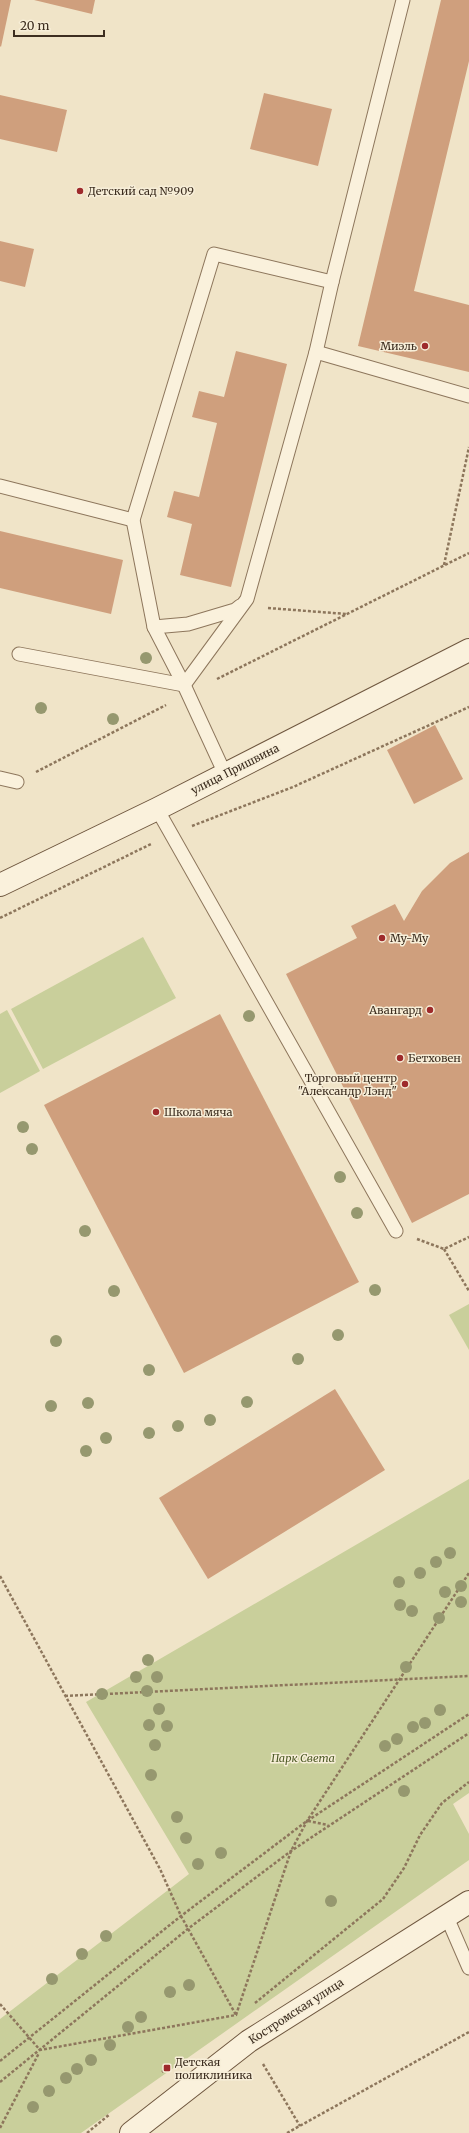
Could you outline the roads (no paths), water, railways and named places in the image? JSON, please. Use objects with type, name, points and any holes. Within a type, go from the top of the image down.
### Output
[{"type":"street","name":"улица Пришвина","points":[[0,884],[157,809],[469,650]]},
{"type":"street","name":"Костромская улица","points":[[131,2133],[249,2041],[446,1915],[469,1902]]},
{"type":"lane","points":[[185,690],[244,602],[316,352],[332,282],[403,0]]},
{"type":"lane","points":[[225,774],[154,627],[133,520],[214,254],[332,282]]},
{"type":"lane","points":[[316,352],[469,396]]},
{"type":"lane","points":[[0,486],[133,520]]},
{"type":"lane","points":[[154,627],[188,624],[235,610],[244,602]]},
{"type":"lane","points":[[20,654],[185,690]]},
{"type":"lane","points":[[0,778],[17,782]]},
{"type":"lane","points":[[157,809],[396,1231]]},
{"type":"lane","points":[[446,1915],[469,1968]]},
{"type":"place","name":"Детский сад №909","points":[[80,191]]},
{"type":"place","name":"Миэль","points":[[425,346]]},
{"type":"place","name":"Му-Му","points":[[382,938]]},
{"type":"place","name":"Авангард","points":[[430,1010]]},
{"type":"place","name":"Бетховен","points":[[400,1058]]},
{"type":"place","name":"Торговый центр \"Александр Лэнд\"","points":[[405,1084]]},
{"type":"place","name":"Школа мяча","points":[[156,1112]]},
{"type":"place","name":"Детская поликлиника","points":[[167,2068]]},
{"type":"park label","name":"Парк Света","points":[[303,1758]]}]
